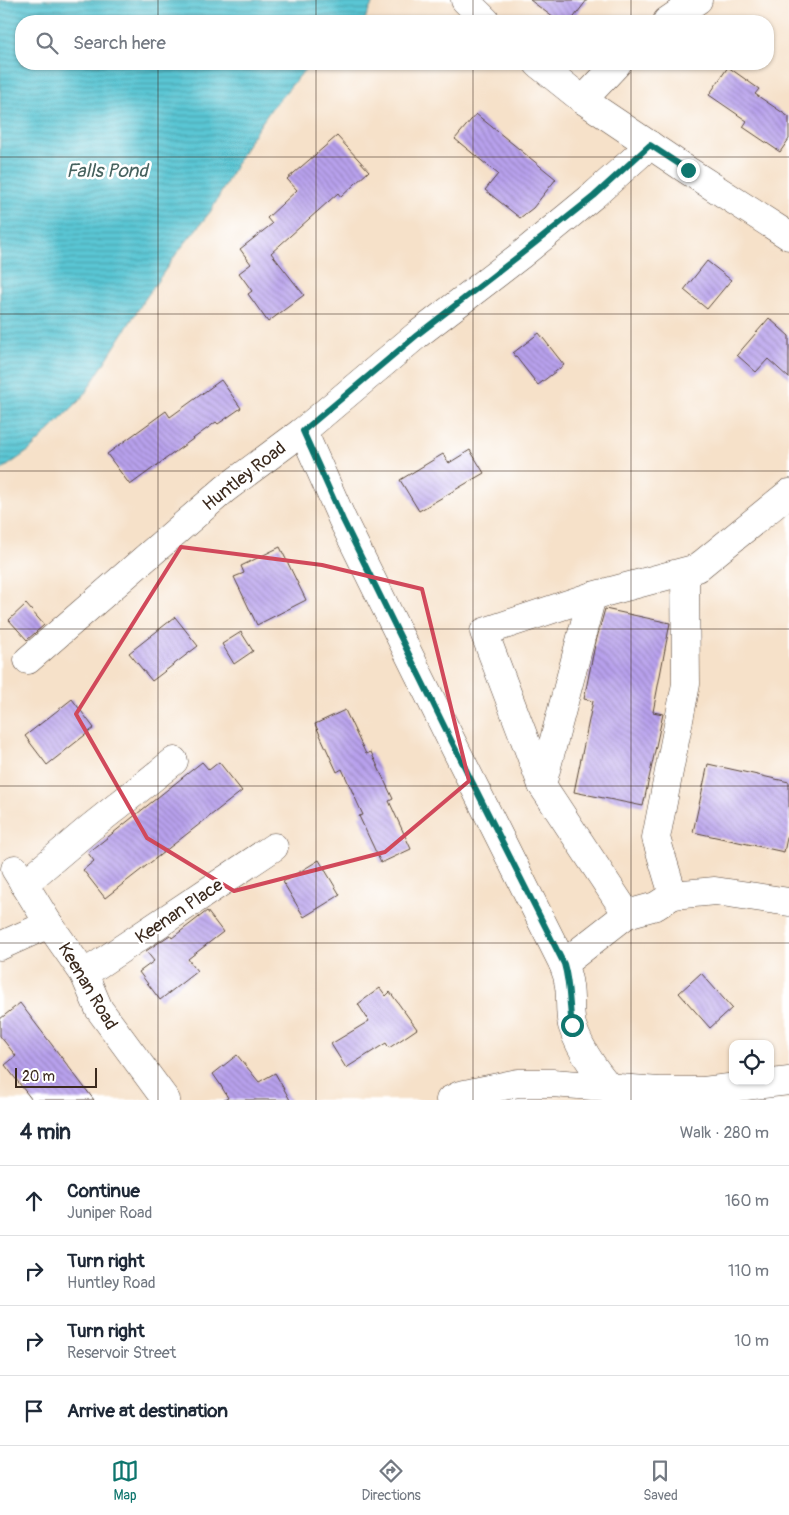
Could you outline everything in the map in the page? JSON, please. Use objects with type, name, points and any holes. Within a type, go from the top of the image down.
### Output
[{"type":"street","points":[[465,0],[480,15]]},
{"type":"street","points":[[676,15],[698,0]]},
{"type":"street","points":[[546,70],[584,100],[789,236]]},
{"type":"street","points":[[584,100],[612,70]]},
{"type":"street","name":"Huntley Road","points":[[28,660],[225,490],[303,431],[417,335],[594,196],[650,145]]},
{"type":"street","points":[[303,431],[343,520],[564,964],[569,987],[572,1025],[580,1043],[591,1064],[615,1094]]},
{"type":"street","points":[[627,914],[542,786],[484,632],[592,596],[697,568],[789,493]]},
{"type":"street","points":[[673,894],[656,838],[686,684],[685,572]]},
{"type":"street","points":[[542,786],[592,596]]},
{"type":"street","name":"Keenan Road","points":[[166,1100],[99,1009],[84,974],[49,924],[19,876],[90,828],[174,761]]},
{"type":"street","name":"Keenan Place","points":[[84,974],[274,847]]},
{"type":"street","points":[[564,964],[627,914],[656,906],[673,894],[715,891],[789,902]]},
{"type":"street","points":[[0,946],[49,924]]},
{"type":"street","points":[[450,1100],[460,1095],[518,1083],[552,1083],[615,1094],[702,1091],[789,1081]]},
{"type":"highlighted area","points":[[181,547],[322,565],[422,589],[469,781],[385,852],[234,891],[147,838],[76,714]]},
{"type":"water","name":"Falls Pond","points":[[0,0],[374,0],[367,15],[15,15],[15,70],[305,70],[271,109],[248,143],[211,211],[177,253],[143,302],[82,398],[30,450],[0,471]]},
{"type":"building","points":[[530,0],[587,0],[576,15],[550,15]]},
{"type":"building","points":[[726,70],[732,70],[759,89],[755,94],[789,117],[789,139],[780,152],[743,127],[747,121],[709,95]]},
{"type":"building","points":[[476,114],[556,179],[533,208],[520,218],[485,190],[498,174],[455,139]]},
{"type":"building","points":[[337,136],[369,171],[341,197],[338,193],[271,253],[304,295],[268,322],[248,294],[252,291],[239,273],[251,264],[240,249],[272,224],[267,218],[297,190],[287,179]]},
{"type":"building","points":[[707,261],[731,280],[707,309],[684,290]]},
{"type":"building","points":[[769,318],[789,336],[789,378],[768,359],[756,372],[737,355]]},
{"type":"building","points":[[539,333],[564,365],[538,385],[513,353]]},
{"type":"building","points":[[221,380],[241,408],[218,424],[216,422],[130,485],[107,454],[166,411],[170,417]]},
{"type":"building","points":[[470,450],[484,473],[419,511],[400,480],[443,454],[449,463]]},
{"type":"building","points":[[280,547],[306,600],[257,625],[234,577],[244,573],[241,566]]},
{"type":"building","points":[[26,604],[44,625],[27,640],[9,620]]},
{"type":"building","points":[[605,609],[670,623],[653,712],[663,714],[643,806],[574,792],[593,701],[584,699],[595,645]]},
{"type":"building","points":[[175,617],[198,646],[152,681],[129,653]]},
{"type":"building","points":[[241,632],[253,651],[234,664],[222,644]]},
{"type":"building","points":[[72,699],[94,728],[47,765],[25,736]]},
{"type":"building","points":[[345,710],[366,754],[371,752],[393,799],[389,801],[411,849],[381,863],[359,816],[363,815],[342,769],[337,772],[315,724]]},
{"type":"building","points":[[202,762],[209,770],[219,762],[242,791],[105,898],[83,870],[94,861],[88,853]]},
{"type":"building","points":[[708,764],[789,782],[789,829],[784,852],[693,832]]},
{"type":"building","points":[[319,860],[340,895],[304,917],[283,882]]},
{"type":"building","points":[[207,911],[223,932],[188,959],[197,971],[160,1000],[139,972],[154,961],[146,951],[170,935],[172,938]]},
{"type":"building","points":[[701,973],[732,1008],[710,1028],[679,993]]},
{"type":"building","points":[[380,988],[386,996],[390,992],[417,1029],[389,1048],[386,1043],[346,1068],[331,1044],[369,1021],[358,1004]]},
{"type":"building","points":[[20,1003],[94,1100],[32,1100],[5,1065],[16,1056],[0,1036],[0,1019]]},
{"type":"building","points":[[237,1055],[259,1082],[275,1073],[290,1100],[224,1100],[228,1098],[213,1074]]},
{"type":"route","points":[[572,1025],[569,987],[564,964],[343,520],[303,431],[417,335],[594,196],[650,145],[688,170]]}]
